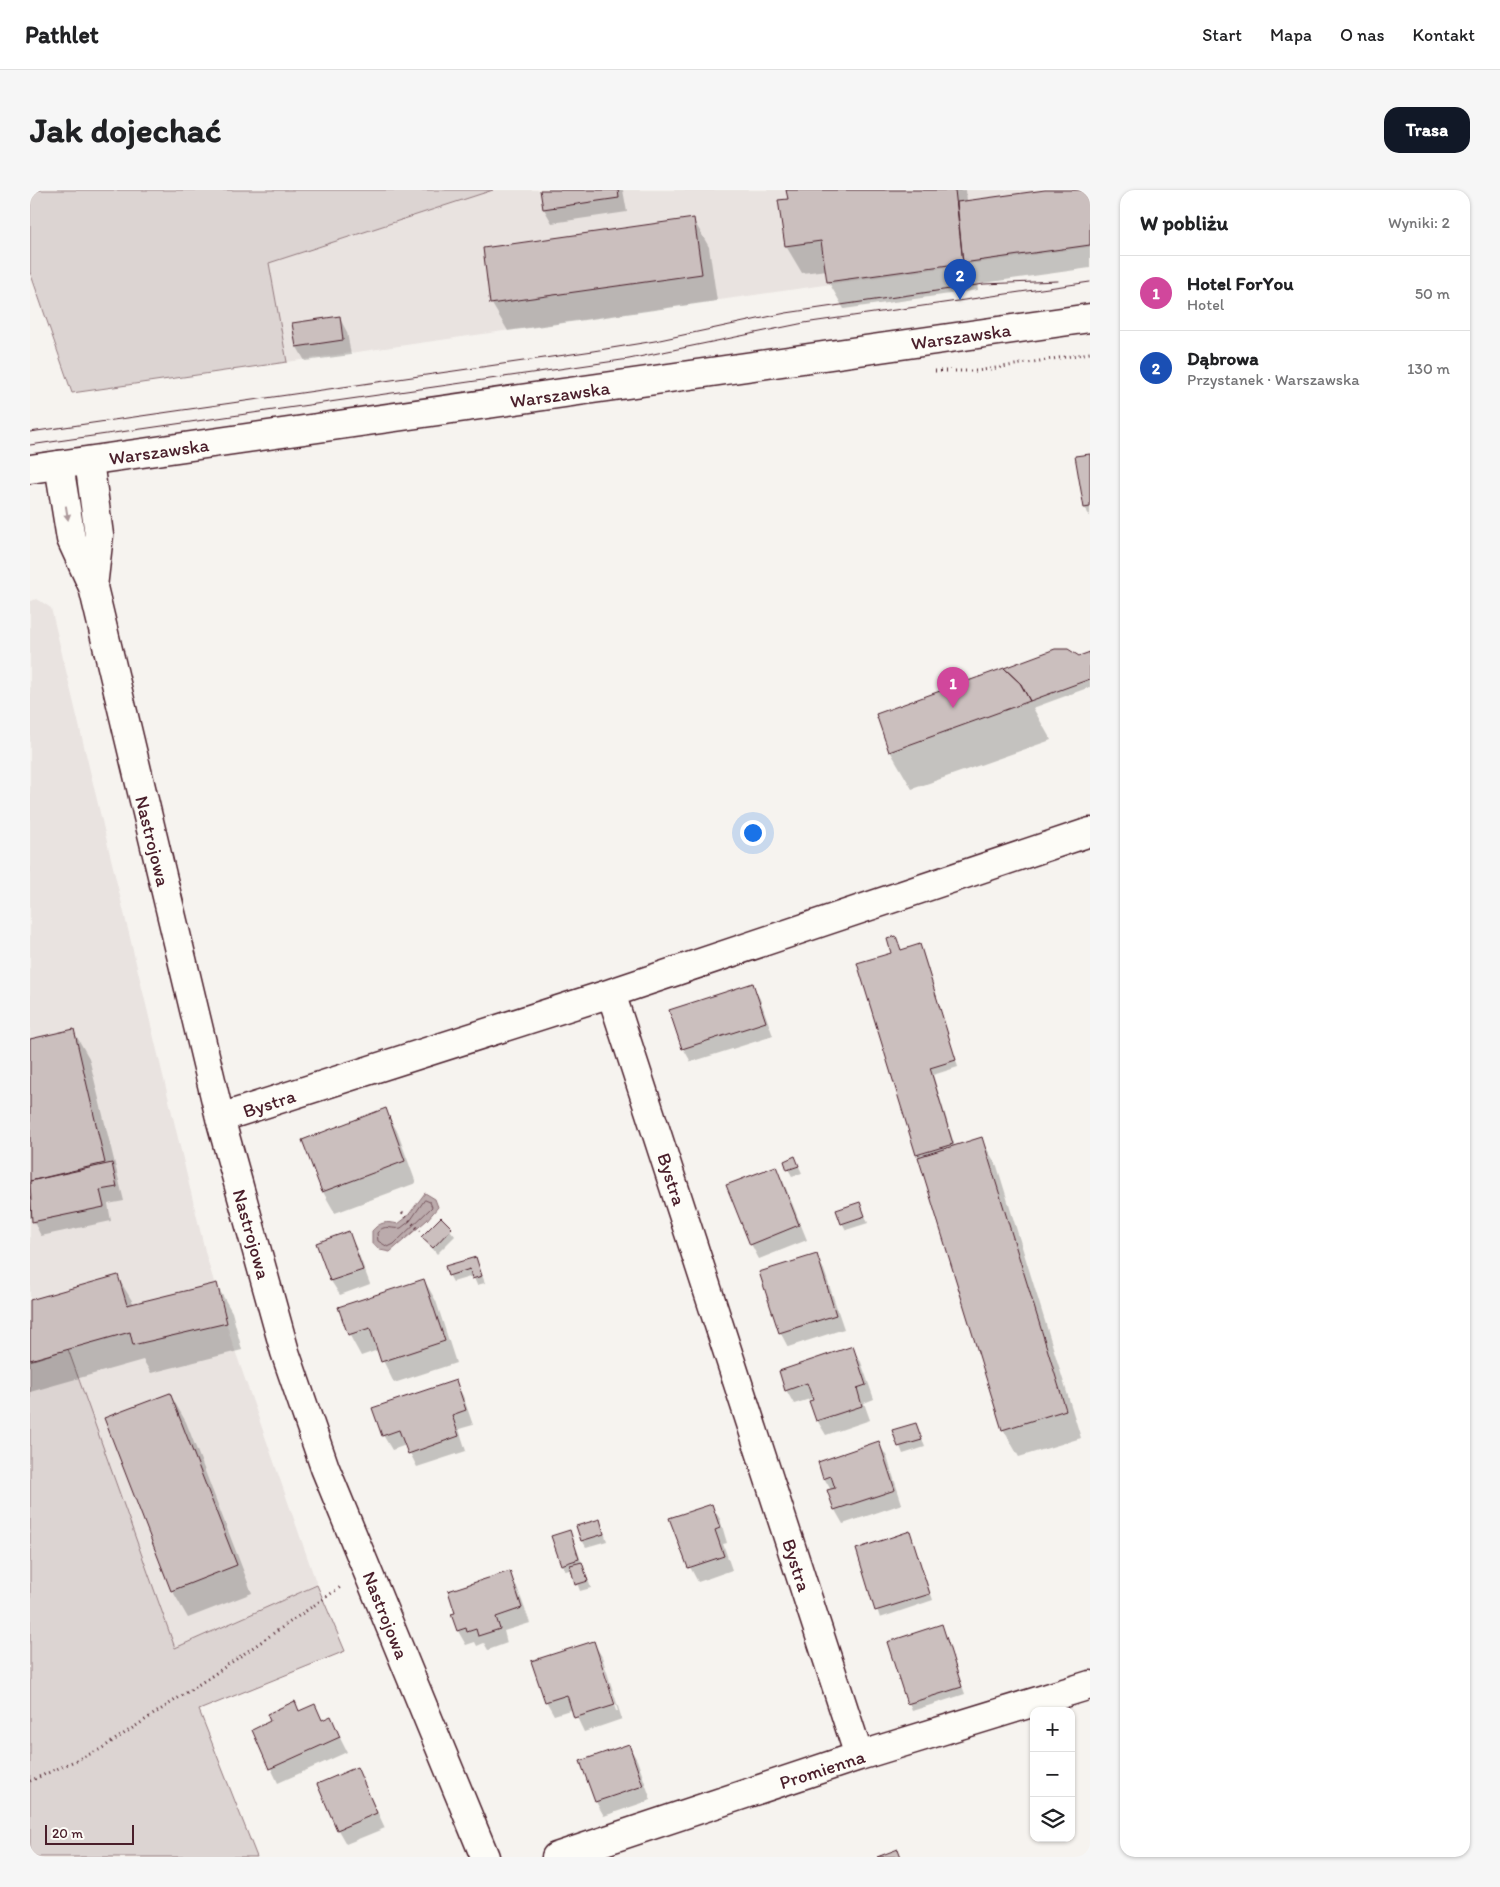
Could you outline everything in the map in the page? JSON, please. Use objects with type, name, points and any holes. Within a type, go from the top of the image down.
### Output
[{"type":"street","name":"Warszawska","points":[[30,469],[1090,318]]},
{"type":"street","name":"Nastrojowa","points":[[89,461],[99,535],[93,587]]},
{"type":"street","name":"Nastrojowa","points":[[59,465],[71,539],[93,587],[220,1118],[285,1352],[325,1468],[485,1857]]},
{"type":"street","points":[[611,993],[1090,832]]},
{"type":"street","name":"Bystra","points":[[220,1118],[611,993],[859,1756]]},
{"type":"street","name":"Promienna","points":[[556,1857],[859,1756],[1090,1685]]},
{"type":"path","points":[[402,1214],[420,1232]]},
{"type":"path","points":[[30,1781],[100,1749],[216,1673],[366,1569]]},
{"type":"shaded area","points":[[30,190],[493,190],[269,263],[287,362],[72,393],[30,272]]},
{"type":"shaded area","points":[[493,190],[1090,190],[1090,247],[287,362],[269,263]]},
{"type":"shaded area","points":[[37,599],[51,608],[206,1255],[231,1339],[317,1585],[175,1648],[68,1350],[30,1361],[30,601]]},
{"type":"shaded area","points":[[68,1349],[175,1648],[317,1585],[345,1651],[199,1710],[257,1857],[30,1857],[30,1361]]},
{"type":"water","points":[[425,1193],[435,1199],[438,1207],[427,1220],[390,1252],[380,1250],[372,1243],[372,1231],[375,1228],[384,1223],[398,1224],[407,1217]]},
{"type":"building","points":[[540,190],[618,190],[619,198],[543,209]]},
{"type":"building","points":[[786,190],[955,190],[963,263],[827,282],[821,241],[785,246],[778,200],[788,199]]},
{"type":"building","points":[[1045,190],[1090,190],[1090,245],[963,263],[957,202]]},
{"type":"building","points":[[694,218],[702,274],[490,304],[483,248]]},
{"type":"building","points":[[340,316],[343,340],[296,347],[292,323]]},
{"type":"building","points":[[1090,454],[1090,507],[1084,508],[1075,456]]},
{"type":"building","points":[[1055,649],[1068,649],[1079,656],[1090,652],[1090,679],[1030,701],[1021,684],[1004,668]]},
{"type":"building","points":[[1004,668],[1020,683],[1030,701],[889,752],[876,714]]},
{"type":"building","points":[[896,936],[901,950],[920,944],[956,1060],[930,1068],[953,1144],[916,1155],[857,963],[891,953],[887,939]]},
{"type":"building","points":[[753,983],[766,1022],[682,1049],[669,1010]]},
{"type":"building","points":[[74,1029],[105,1163],[30,1181],[30,1039]]},
{"type":"building","points":[[386,1108],[405,1161],[322,1192],[302,1140]]},
{"type":"building","points":[[982,1137],[1066,1410],[1002,1430],[918,1157]]},
{"type":"building","points":[[795,1156],[799,1166],[787,1170],[784,1161]]},
{"type":"building","points":[[112,1163],[117,1187],[100,1190],[104,1207],[32,1222],[30,1181]]},
{"type":"building","points":[[776,1166],[799,1225],[750,1245],[726,1185]]},
{"type":"building","points":[[860,1202],[865,1216],[841,1224],[836,1210]]},
{"type":"building","points":[[441,1217],[452,1228],[433,1248],[421,1237]]},
{"type":"building","points":[[349,1231],[363,1270],[330,1281],[316,1243]]},
{"type":"building","points":[[817,1254],[836,1315],[779,1333],[759,1272]]},
{"type":"building","points":[[476,1257],[482,1276],[472,1279],[470,1269],[448,1276],[445,1266]]},
{"type":"building","points":[[118,1275],[127,1305],[217,1283],[227,1323],[133,1345],[130,1332],[30,1360],[30,1300]]},
{"type":"building","points":[[424,1279],[445,1341],[381,1362],[370,1328],[348,1335],[338,1307]]},
{"type":"building","points":[[853,1346],[866,1385],[857,1388],[862,1406],[816,1421],[809,1401],[813,1400],[807,1383],[785,1391],[779,1371]]},
{"type":"building","points":[[456,1380],[466,1410],[452,1415],[459,1436],[408,1454],[399,1430],[382,1436],[372,1408]]},
{"type":"building","points":[[170,1393],[237,1565],[171,1591],[104,1418]]},
{"type":"building","points":[[916,1423],[922,1440],[898,1447],[892,1430]]},
{"type":"building","points":[[879,1441],[895,1490],[834,1510],[827,1490],[835,1488],[831,1476],[823,1479],[818,1462]]},
{"type":"building","points":[[712,1504],[720,1528],[715,1530],[724,1556],[688,1568],[669,1518]]},
{"type":"building","points":[[600,1519],[604,1534],[581,1541],[576,1526]]},
{"type":"building","points":[[570,1530],[579,1559],[561,1565],[551,1536]]},
{"type":"building","points":[[910,1531],[930,1594],[875,1611],[856,1549]]},
{"type":"building","points":[[582,1562],[588,1581],[575,1585],[570,1565]]},
{"type":"building","points":[[510,1571],[522,1608],[496,1617],[500,1629],[478,1636],[476,1629],[467,1632],[466,1628],[457,1631],[451,1614],[455,1613],[448,1591]]},
{"type":"building","points":[[942,1624],[962,1687],[907,1704],[887,1642]]},
{"type":"building","points":[[594,1641],[615,1705],[574,1718],[567,1695],[545,1702],[531,1661]]},
{"type":"building","points":[[295,1701],[299,1711],[315,1704],[322,1720],[331,1716],[340,1737],[269,1769],[252,1730],[270,1721],[267,1714]]},
{"type":"building","points":[[629,1744],[643,1786],[595,1802],[580,1761]]},
{"type":"building","points":[[357,1767],[377,1813],[337,1830],[317,1784]]},
{"type":"building","points":[[898,1849],[901,1857],[877,1857]]},
{"type":"tram line","points":[[30,432],[593,351],[655,341],[786,313],[984,284],[1058,281]]},
{"type":"tram line","points":[[30,445],[629,359],[804,323],[1090,282]]},
{"type":"place","name":"Dąbrowa","points":[[960,300]]},
{"type":"place","name":"Hotel ForYou","points":[[953,708]]}]
